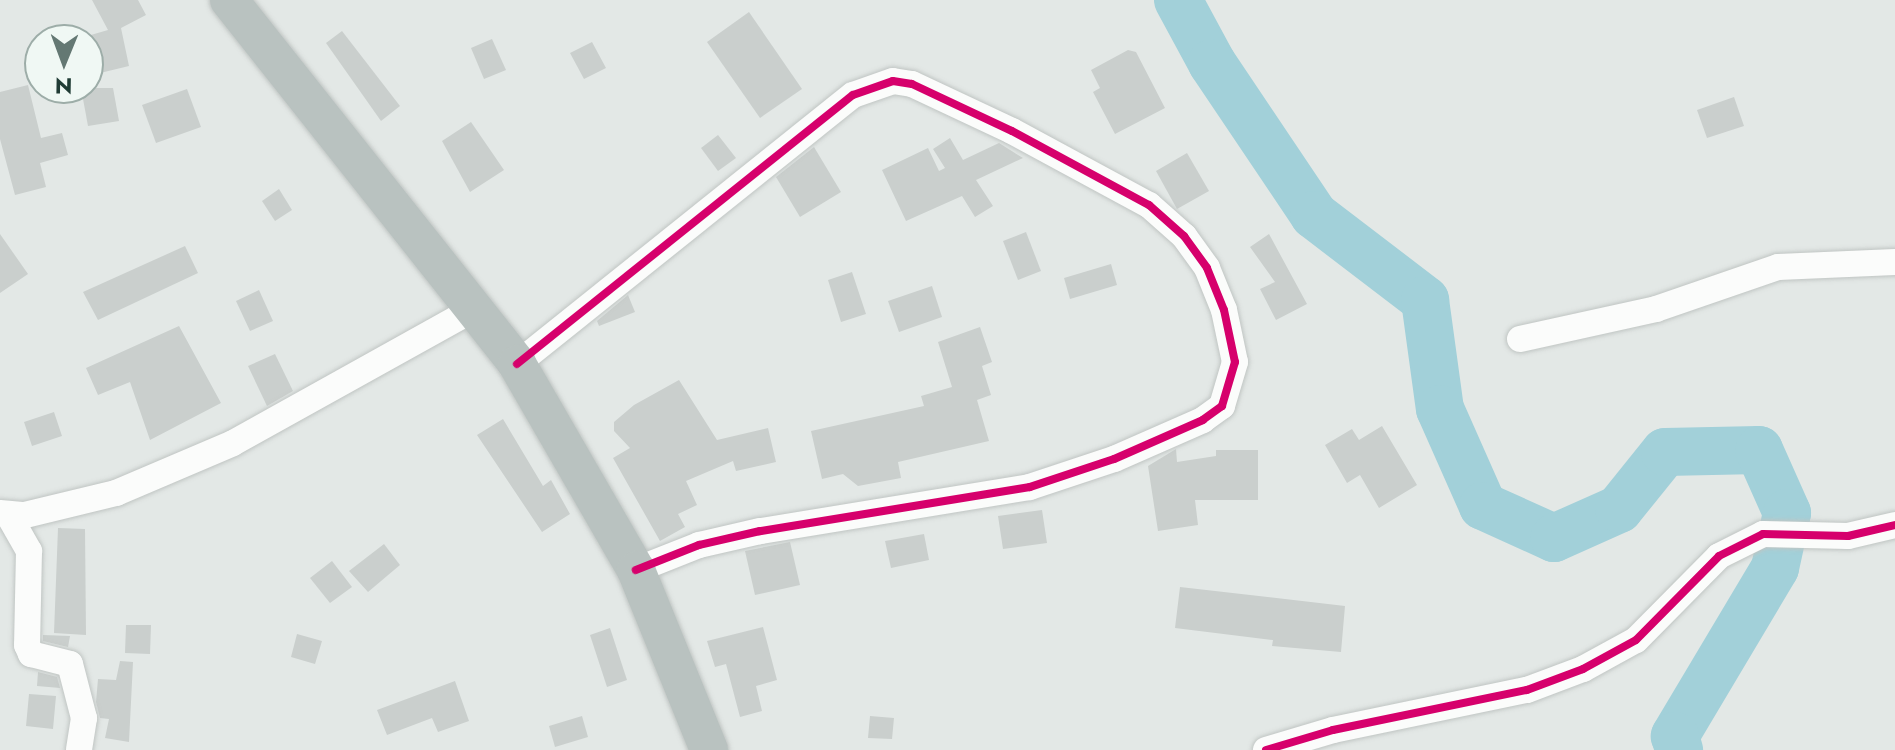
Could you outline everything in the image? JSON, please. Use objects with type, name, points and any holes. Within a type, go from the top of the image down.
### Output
[{"type":"highway","points":[[229,0],[517,364],[636,570],[709,750]]},
{"type":"street","points":[[517,364],[853,95],[893,81],[912,84],[1012,131],[1149,205],[1184,236],[1207,268],[1224,310],[1235,362],[1222,406],[1203,420],[1114,459],[1030,487],[760,531],[699,545],[636,570]]},
{"type":"street","points":[[1520,339],[1656,309],[1778,267],[1895,262]]},
{"type":"street","points":[[79,750],[84,718],[70,664],[31,654],[27,645],[29,551],[4,514],[116,493],[233,443],[474,309]]},
{"type":"street","points":[[1266,750],[1333,730],[1527,690],[1583,669],[1636,640],[1719,556],[1763,534],[1798,532],[1848,536],[1895,525]]},
{"type":"street","points":[[709,750],[717,750]]},
{"type":"building","points":[[92,0],[138,0],[146,15],[121,28],[129,66],[104,72],[104,31],[108,30]]},
{"type":"building","points":[[749,12],[802,89],[760,118],[707,42]]},
{"type":"building","points":[[342,31],[400,106],[381,121],[326,43]]},
{"type":"building","points":[[492,39],[506,70],[484,79],[471,48]]},
{"type":"building","points":[[592,42],[606,68],[584,79],[570,53]]},
{"type":"building","points":[[1128,50],[1136,52],[1165,108],[1115,134],[1093,92],[1100,88],[1091,70]]},
{"type":"building","points":[[24,86],[24,104],[33,104],[41,138],[62,133],[68,155],[40,163],[46,187],[15,195],[0,139],[0,92]]},
{"type":"building","points":[[104,88],[113,88],[119,121],[88,126],[84,104],[104,104]]},
{"type":"building","points":[[187,89],[201,127],[156,143],[142,105]]},
{"type":"building","points":[[1734,97],[1744,126],[1707,138],[1697,110]]},
{"type":"building","points":[[471,122],[504,170],[470,192],[442,141]]},
{"type":"building","points":[[718,135],[736,158],[718,171],[701,148]]},
{"type":"building","points":[[950,138],[963,160],[999,143],[1023,158],[976,180],[993,206],[975,217],[962,196],[906,221],[882,170],[928,148],[939,171],[945,168],[933,149]]},
{"type":"building","points":[[814,147],[841,192],[800,217],[776,177]]},
{"type":"building","points":[[1187,153],[1209,191],[1177,209],[1156,171]]},
{"type":"building","points":[[279,189],[292,210],[275,221],[262,201]]},
{"type":"building","points":[[1026,232],[1041,271],[1018,280],[1003,241]]},
{"type":"building","points":[[0,234],[28,274],[0,293]]},
{"type":"building","points":[[1269,234],[1307,304],[1276,320],[1260,289],[1275,282],[1250,247]]},
{"type":"building","points":[[185,246],[198,273],[98,320],[83,292]]},
{"type":"building","points":[[1111,264],[1117,285],[1070,299],[1064,278]]},
{"type":"building","points":[[852,272],[866,314],[841,322],[828,280]]},
{"type":"building","points":[[932,286],[942,317],[899,332],[888,301]]},
{"type":"building","points":[[259,290],[273,321],[250,331],[236,301]]},
{"type":"building","points":[[628,295],[635,312],[599,326],[597,321]]},
{"type":"building","points":[[179,326],[221,403],[150,440],[130,382],[98,395],[86,368]]},
{"type":"building","points":[[980,327],[992,362],[982,366],[991,395],[977,400],[989,441],[898,462],[901,478],[858,486],[843,474],[822,479],[811,431],[924,406],[921,396],[952,387],[938,342]]},
{"type":"building","points":[[275,354],[293,391],[267,406],[248,366]]},
{"type":"building","points":[[679,380],[717,440],[768,428],[776,462],[736,471],[733,461],[686,481],[697,505],[678,514],[685,527],[660,541],[613,458],[630,448],[614,431],[614,422],[634,405]]},
{"type":"building","points":[[54,412],[62,436],[32,446],[24,422]]},
{"type":"building","points":[[503,419],[543,486],[551,480],[570,514],[542,532],[477,435]]},
{"type":"building","points":[[1382,426],[1417,485],[1379,508],[1360,475],[1347,483],[1325,445],[1352,429],[1359,440]]},
{"type":"building","points":[[1176,449],[1177,462],[1216,456],[1216,450],[1258,450],[1258,500],[1195,500],[1198,525],[1158,531],[1148,466]]},
{"type":"building","points":[[1042,510],[1047,543],[1003,549],[998,516]]},
{"type":"building","points":[[58,528],[85,529],[86,635],[54,633]]},
{"type":"building","points":[[924,534],[929,560],[891,568],[885,541]]},
{"type":"building","points":[[790,542],[800,585],[755,595],[745,551]]},
{"type":"building","points":[[384,544],[400,565],[368,592],[349,571]]},
{"type":"building","points":[[332,561],[352,587],[330,603],[310,578]]},
{"type":"building","points":[[1180,587],[1345,606],[1341,652],[1272,646],[1273,640],[1175,628]]},
{"type":"building","points":[[126,625],[151,625],[150,654],[125,653]]},
{"type":"building","points":[[763,627],[777,680],[756,686],[762,711],[740,717],[726,664],[715,667],[707,641]]},
{"type":"building","points":[[610,628],[627,680],[607,687],[590,635]]},
{"type":"building","points":[[297,634],[322,641],[315,664],[291,657]]},
{"type":"building","points":[[43,635],[70,636],[68,647],[43,641]]},
{"type":"building","points":[[120,661],[133,662],[129,742],[105,738],[109,719],[100,718],[96,702],[98,679],[116,680]]},
{"type":"building","points":[[38,672],[57,677],[60,688],[37,686]]},
{"type":"building","points":[[455,681],[469,721],[438,732],[432,718],[387,735],[377,710]]},
{"type":"building","points":[[29,694],[56,696],[53,729],[26,726]]},
{"type":"building","points":[[582,716],[588,737],[555,747],[549,726]]},
{"type":"building","points":[[870,716],[894,718],[892,739],[868,738]]},
{"type":"waterway","points":[[1178,0],[1212,63],[1314,215],[1425,300],[1440,409],[1483,506],[1554,538],[1619,509],[1665,452],[1759,450],[1787,513],[1775,568],[1675,736],[1679,750]]},
{"type":"cycle path","points":[[517,364],[853,95],[893,81],[912,84],[1012,131],[1149,205],[1184,236],[1207,268],[1224,310],[1235,362],[1222,406],[1203,420],[1114,459],[1030,487],[760,531],[699,545],[636,570]]},
{"type":"cycle path","points":[[1266,750],[1333,730],[1527,690],[1583,669],[1636,640],[1719,556],[1763,534],[1848,536],[1895,525]]}]
